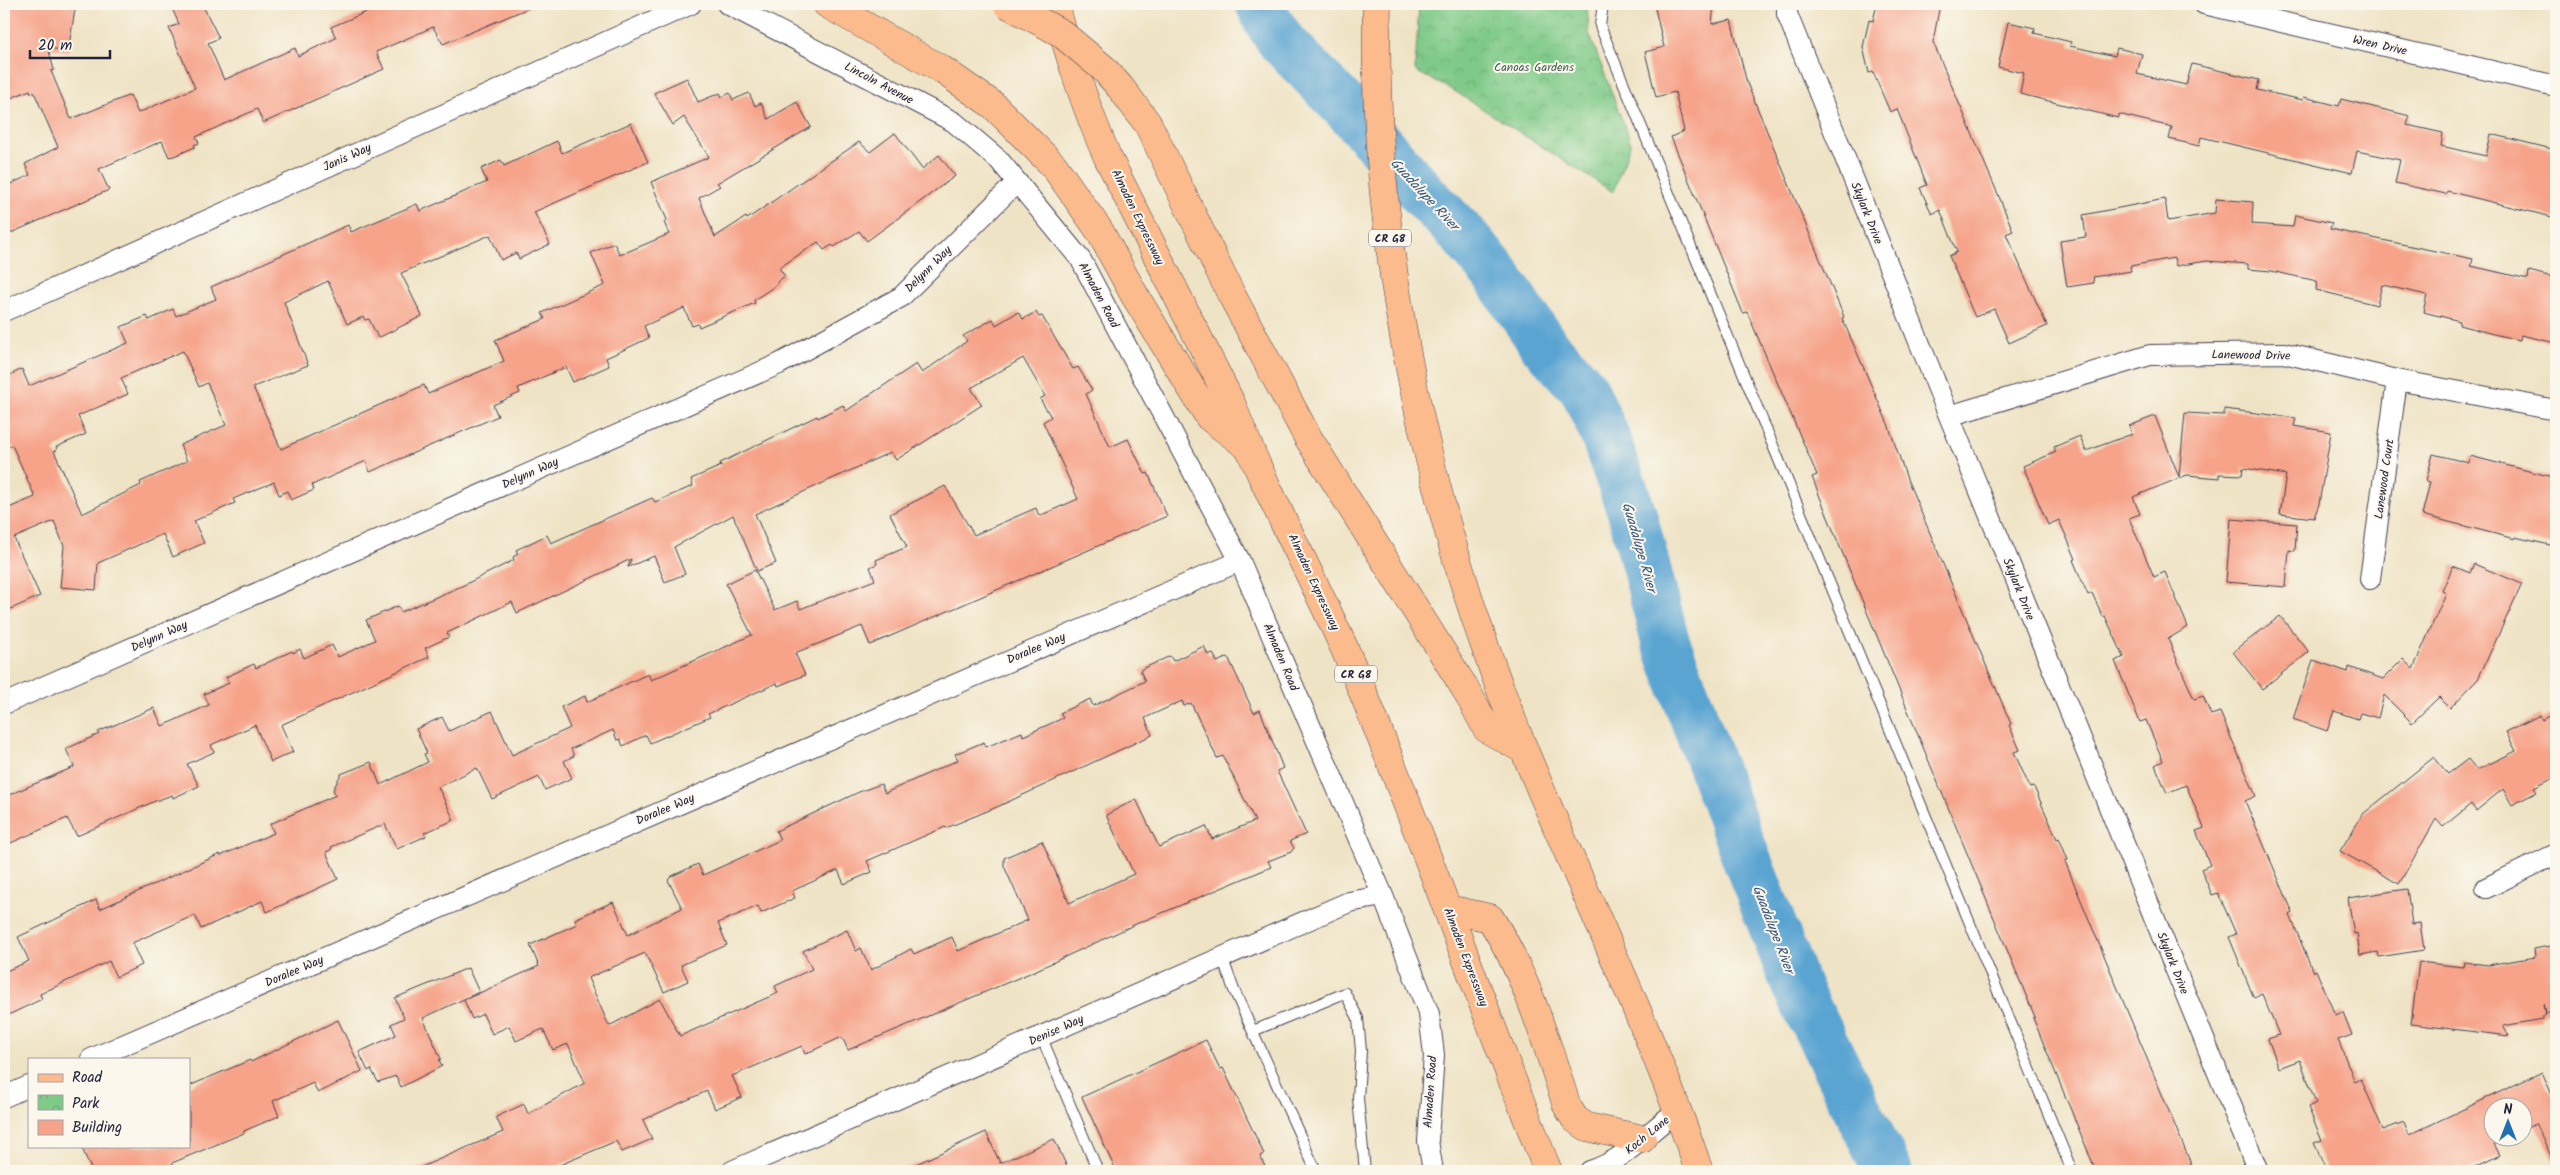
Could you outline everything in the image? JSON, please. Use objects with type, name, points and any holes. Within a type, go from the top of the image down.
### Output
[{"type":"main road","points":[[827,4],[941,69],[992,106],[1054,166],[1099,230],[1135,296],[1209,418],[1247,446]]},
{"type":"main road","points":[[1008,4],[1061,33],[1103,68],[1148,124],[1229,290],[1307,436],[1466,690],[1486,729],[1524,750]]},
{"type":"main road","name":"Almaden Expressway","points":[[1056,4],[1072,66],[1089,114],[1107,156],[1232,405],[1247,446],[1319,591],[1345,650],[1448,909],[1548,1171]]},
{"type":"main road","name":"CR G8","points":[[1377,4],[1383,182],[1400,309],[1431,464],[1465,590],[1524,750],[1677,1111],[1698,1171]]},
{"type":"main road","points":[[1448,909],[1490,918],[1506,942],[1527,989],[1567,1106],[1575,1119],[1586,1127],[1642,1139]]},
{"type":"street","name":"Janis Way","points":[[4,311],[691,4]]},
{"type":"street","name":"Lincoln Avenue","points":[[727,4],[954,122],[980,142],[1017,182]]},
{"type":"street","name":"Skylark Drive","points":[[1787,4],[1788,14],[1949,416],[2258,1171]]},
{"type":"street","name":"Wren Drive","points":[[2204,4],[2556,86]]},
{"type":"street","name":"Almaden Road","points":[[1017,182],[1081,260],[1240,561],[1383,896],[1429,1014],[1434,1055],[1428,1141],[1434,1171]]},
{"type":"street","name":"Delynn Way","points":[[4,704],[779,364],[901,297],[1017,182]]},
{"type":"street","name":"Lanewood Drive","points":[[1949,416],[2150,355],[2284,353],[2398,380],[2556,410]]},
{"type":"street","name":"Lanewood Court","points":[[2370,579],[2398,380]]},
{"type":"street","name":"Doralee Way","points":[[93,1058],[1240,561]]},
{"type":"street","points":[[2486,888],[2556,854]]},
{"type":"street","name":"Denise Way","points":[[732,1171],[1349,902],[1383,896]]},
{"type":"street","points":[[4,1096],[28,1086]]},
{"type":"street","name":"Koch Lane","points":[[1590,1171],[1604,1167],[1633,1148],[1677,1111]]},
{"type":"lane","points":[[1603,4],[1600,26],[2072,1171]]},
{"type":"lane","points":[[1222,958],[1252,1031],[1316,1171]]},
{"type":"lane","points":[[1252,1031],[1345,993],[1358,1018],[1361,1051],[1358,1098],[1365,1171]]},
{"type":"lane","points":[[1041,1036],[1098,1171]]},
{"type":"green space","name":"Canoas Gardens","points":[[1419,4],[1587,4],[1589,33],[1631,143],[1613,192],[1456,92],[1415,71]]},
{"type":"building","points":[[4,4],[76,4],[68,51],[48,48],[54,70],[51,71],[71,119],[130,95],[138,113],[195,88],[169,28],[179,24],[170,4],[202,4],[219,38],[208,43],[224,80],[295,48],[298,56],[336,38],[331,27],[385,4],[538,4],[443,44],[433,27],[376,52],[384,69],[263,123],[257,109],[196,137],[199,143],[194,145],[195,147],[174,156],[169,157],[162,141],[99,169],[109,190],[4,236],[4,187],[30,175],[25,164],[58,147],[34,92],[31,93],[30,90],[4,101]]},
{"type":"building","points":[[1654,4],[1714,4],[1712,24],[1731,20],[1747,83],[1844,317],[1842,318],[1888,424],[1907,479],[2011,724],[2009,725],[2020,750],[2014,752],[2030,788],[2034,787],[2057,839],[2059,838],[2068,860],[2065,861],[2075,886],[2194,1171],[2096,1171],[2033,1018],[2035,1017],[1835,535],[1812,477],[1817,475],[1747,312],[1743,313],[1671,137],[1684,131],[1675,92],[1656,97],[1645,52],[1664,47]]},
{"type":"building","points":[[1877,4],[1940,4],[1933,42],[2013,231],[2006,234],[2047,326],[2009,343],[1994,309],[1975,317],[1949,256],[1957,252],[1940,210],[1932,214],[1920,188],[1927,185],[1897,109],[1890,112],[1873,72],[1869,73],[1863,47],[1869,20],[1873,21]]},
{"type":"building","points":[[2008,22],[2035,28],[2034,33],[2071,42],[2070,46],[2115,56],[2117,48],[2142,54],[2137,74],[2186,85],[2192,64],[2259,80],[2257,90],[2303,100],[2304,97],[2339,106],[2341,99],[2410,116],[2407,125],[2443,133],[2441,146],[2486,156],[2491,134],[2556,150],[2556,218],[2447,191],[2446,194],[2395,183],[2400,160],[2357,151],[2352,173],[2201,137],[2199,146],[2169,139],[2172,127],[2118,114],[2118,118],[2020,94],[2024,73],[1998,67]]},
{"type":"building","points":[[687,78],[698,102],[720,93],[722,97],[730,93],[733,100],[749,93],[755,106],[761,103],[768,119],[797,102],[811,127],[717,183],[720,186],[699,198],[715,237],[746,217],[747,219],[859,142],[870,152],[895,133],[922,169],[939,155],[955,176],[867,241],[859,231],[834,247],[832,245],[824,250],[818,242],[779,268],[785,276],[777,282],[778,284],[754,300],[755,303],[699,327],[698,324],[692,326],[684,308],[644,326],[649,338],[606,358],[609,366],[573,382],[566,367],[518,388],[520,393],[493,405],[498,416],[370,472],[366,461],[312,485],[314,490],[291,500],[287,491],[279,495],[274,482],[233,499],[235,503],[194,521],[204,543],[173,557],[163,534],[98,563],[96,590],[60,587],[64,546],[54,521],[14,538],[40,596],[4,612],[4,510],[35,497],[12,445],[4,449],[4,378],[22,369],[29,386],[128,343],[121,327],[147,316],[149,320],[173,309],[176,316],[216,299],[211,287],[348,225],[351,232],[417,204],[420,211],[487,182],[481,169],[501,160],[504,166],[557,141],[562,153],[631,123],[648,162],[534,212],[550,244],[519,259],[516,253],[501,260],[490,235],[401,273],[422,316],[378,338],[369,319],[365,320],[363,317],[347,324],[328,281],[284,302],[308,365],[253,387],[281,449],[424,385],[428,394],[504,361],[495,340],[545,319],[542,313],[605,285],[591,253],[614,243],[620,255],[669,234],[664,222],[667,220],[651,182],[709,157],[684,117],[673,125],[654,93]],"holes":[[[183,351],[199,387],[207,383],[226,425],[180,445],[187,461],[140,482],[141,485],[82,514],[54,451],[57,450],[56,447],[86,434],[78,416],[128,394],[121,378]]]},
{"type":"building","points":[[2165,199],[2168,221],[2215,213],[2216,199],[2253,202],[2252,224],[2293,227],[2295,215],[2332,223],[2330,229],[2473,259],[2471,266],[2528,279],[2529,271],[2556,278],[2556,343],[2521,335],[2520,340],[2493,334],[2459,325],[2460,321],[2423,312],[2427,295],[2382,285],[2377,305],[2316,290],[2317,281],[2271,271],[2248,269],[2248,264],[2207,261],[2176,266],[2174,258],[2130,266],[2131,271],[2093,277],[2094,283],[2067,287],[2060,241],[2086,237],[2083,215]]},
{"type":"building","points":[[1018,312],[1023,319],[1036,312],[1039,317],[1042,316],[1073,369],[1078,367],[1092,390],[1086,394],[1110,447],[1128,439],[1145,474],[1148,473],[1167,516],[870,645],[862,626],[795,653],[805,675],[778,686],[777,683],[708,714],[710,717],[650,743],[646,735],[623,746],[620,739],[617,740],[613,730],[571,749],[574,756],[564,761],[572,778],[545,790],[539,777],[492,799],[477,768],[438,787],[454,820],[424,833],[426,836],[397,849],[385,824],[331,847],[332,849],[326,852],[338,879],[267,912],[262,901],[201,929],[195,915],[132,943],[142,965],[116,977],[109,961],[40,994],[42,999],[4,1017],[4,972],[29,961],[18,937],[96,900],[100,909],[220,854],[220,856],[274,833],[270,824],[336,795],[333,790],[341,774],[371,762],[380,785],[428,762],[424,754],[427,753],[416,729],[442,717],[449,731],[492,711],[512,755],[570,728],[561,707],[585,696],[587,702],[648,674],[651,680],[752,635],[726,584],[755,570],[775,610],[797,601],[800,609],[875,580],[870,567],[877,564],[876,560],[907,547],[890,514],[945,486],[974,535],[1036,508],[1039,516],[1078,499],[1043,422],[1051,417],[1040,399],[1045,396],[1023,358],[971,388],[982,405],[896,460],[891,452],[755,514],[776,563],[757,571],[733,515],[674,547],[685,574],[665,582],[654,556],[628,567],[631,559],[517,613],[512,602],[447,633],[449,637],[425,648],[429,657],[281,725],[293,752],[271,762],[255,725],[211,745],[214,752],[187,764],[199,786],[173,798],[172,795],[153,802],[77,836],[67,818],[4,846],[4,797],[74,767],[66,749],[99,734],[98,732],[154,708],[162,726],[209,705],[204,694],[229,683],[226,677],[254,664],[256,668],[292,651],[293,653],[300,649],[304,658],[332,645],[338,657],[375,640],[366,620],[398,606],[401,612],[462,586],[514,560],[513,557],[518,554],[516,550],[547,535],[551,543],[652,498],[655,502],[693,486],[691,479],[721,466],[720,463],[843,405],[846,411],[916,364],[922,373],[967,341],[963,336],[993,319],[996,325]]},
{"type":"building","points":[[2224,409],[2296,418],[2294,426],[2331,432],[2319,504],[2314,518],[2280,514],[2286,475],[2243,468],[2242,475],[2219,474],[2219,478],[2187,475],[2133,497],[2140,514],[2129,518],[2154,577],[2165,572],[2188,627],[2168,639],[2194,699],[2203,696],[2211,715],[2220,712],[2256,796],[2245,801],[2293,913],[2290,915],[2313,972],[2316,970],[2335,1015],[2343,1012],[2352,1035],[2338,1040],[2355,1082],[2361,1079],[2383,1130],[2404,1122],[2409,1135],[2482,1100],[2482,1148],[2496,1148],[2500,1155],[2467,1171],[2327,1171],[2314,1143],[2322,1140],[2308,1107],[2316,1103],[2300,1060],[2279,1068],[2268,1039],[2279,1035],[2262,994],[2254,998],[2229,937],[2236,934],[2218,893],[2212,895],[2201,869],[2210,865],[2196,831],[2204,828],[2186,785],[2167,793],[2155,765],[2163,761],[2146,720],[2140,722],[2115,661],[2124,657],[2092,593],[2088,595],[2073,560],[2076,559],[2059,520],[2048,525],[2023,466],[2056,452],[2054,447],[2080,436],[2086,451],[2132,434],[2129,426],[2155,416],[2179,477],[2185,413],[2224,415]]},
{"type":"building","points":[[2433,454],[2469,463],[2470,456],[2556,478],[2556,535],[2554,546],[2515,537],[2515,539],[2422,515],[2430,482],[2426,481]]},
{"type":"building","points":[[2231,519],[2297,524],[2295,551],[2289,550],[2286,587],[2226,582]]},
{"type":"building","points":[[2474,564],[2522,584],[2478,679],[2450,708],[2439,697],[2412,723],[2384,695],[2378,718],[2360,713],[2358,719],[2334,711],[2327,731],[2293,719],[2313,660],[2348,672],[2349,667],[2383,679],[2403,659],[2413,669],[2446,593],[2442,591],[2453,566],[2470,573]]},
{"type":"building","points":[[2280,616],[2309,652],[2262,689],[2233,652]]},
{"type":"building","points":[[1204,646],[1208,655],[1213,653],[1217,662],[1228,657],[1254,713],[1260,710],[1283,768],[1277,771],[1306,834],[1290,841],[1294,848],[1291,852],[1268,861],[1271,867],[1136,924],[1030,973],[848,1050],[842,1037],[805,1054],[802,1046],[732,1076],[742,1097],[715,1109],[707,1091],[643,1120],[652,1139],[622,1152],[616,1141],[546,1171],[412,1171],[503,1132],[496,1117],[524,1104],[528,1114],[585,1083],[568,1044],[553,1050],[543,1029],[516,1041],[509,1026],[492,1034],[483,1014],[472,1019],[464,1000],[539,966],[530,945],[577,924],[575,919],[613,902],[628,935],[682,908],[668,880],[672,876],[698,864],[703,875],[780,840],[776,831],[859,792],[881,784],[885,793],[958,760],[955,754],[984,742],[986,747],[1022,732],[1023,736],[1063,718],[1060,713],[1090,699],[1093,706],[1145,681],[1140,670],[1170,656],[1173,661]],"holes":[[[1182,701],[1184,706],[1191,703],[1217,758],[1223,756],[1255,821],[1212,839],[1206,826],[1159,847],[1136,799],[1106,815],[1134,874],[1069,903],[1042,841],[1004,858],[1004,866],[1028,920],[958,951],[952,937],[914,954],[911,949],[871,970],[861,948],[856,951],[847,930],[803,951],[812,969],[775,986],[778,993],[680,1036],[660,999],[609,1026],[588,978],[645,953],[664,992],[688,981],[681,965],[727,945],[718,923],[758,906],[761,913],[795,898],[792,891],[838,870],[844,884],[872,872],[867,861],[997,807],[1152,735],[1145,718]]]},
{"type":"building","points":[[2556,713],[2556,777],[2534,788],[2537,792],[2512,805],[2503,789],[2476,811],[2471,804],[2443,827],[2436,819],[2399,884],[2340,851],[2363,814],[2434,757],[2448,774],[2468,759],[2477,770],[2516,751],[2506,732],[2540,715],[2542,720]]},
{"type":"building","points":[[2407,889],[2412,924],[2420,923],[2424,950],[2379,957],[2378,952],[2360,955],[2357,933],[2354,934],[2348,898]]},
{"type":"building","points":[[2556,945],[2556,1012],[2545,1013],[2543,1004],[2545,1015],[2542,1016],[2542,1019],[2503,1026],[2509,1036],[2411,1024],[2419,962],[2463,967],[2464,962],[2488,965],[2535,957],[2534,949]]},
{"type":"building","points":[[468,968],[479,992],[423,1018],[441,1059],[439,1060],[442,1066],[401,1087],[396,1076],[378,1082],[371,1069],[368,1071],[359,1052],[396,1035],[391,1024],[404,1018],[395,998]]},
{"type":"building","points":[[338,1020],[362,1071],[318,1093],[313,1083],[273,1101],[279,1116],[172,1163],[177,1171],[92,1171],[82,1148],[190,1148],[190,1086],[250,1060],[251,1062]]},
{"type":"building","points":[[1206,1040],[1220,1069],[1223,1068],[1264,1154],[1260,1156],[1267,1171],[1116,1171],[1082,1097]]},
{"type":"building","points":[[2542,1072],[2556,1104],[2556,1167],[2536,1124],[2532,1126],[2532,1098],[2487,1098]]},
{"type":"building","points":[[986,1132],[1000,1163],[1054,1139],[1069,1171],[901,1171]]},
{"type":"waterway","name":"Guadalupe River","points":[[1260,4],[1267,20],[1281,41],[1355,117],[1423,194],[1463,235],[1493,270],[1543,344],[1584,389],[1603,431],[1632,513],[1665,640],[1747,860],[1796,986],[1888,1171]]}]
